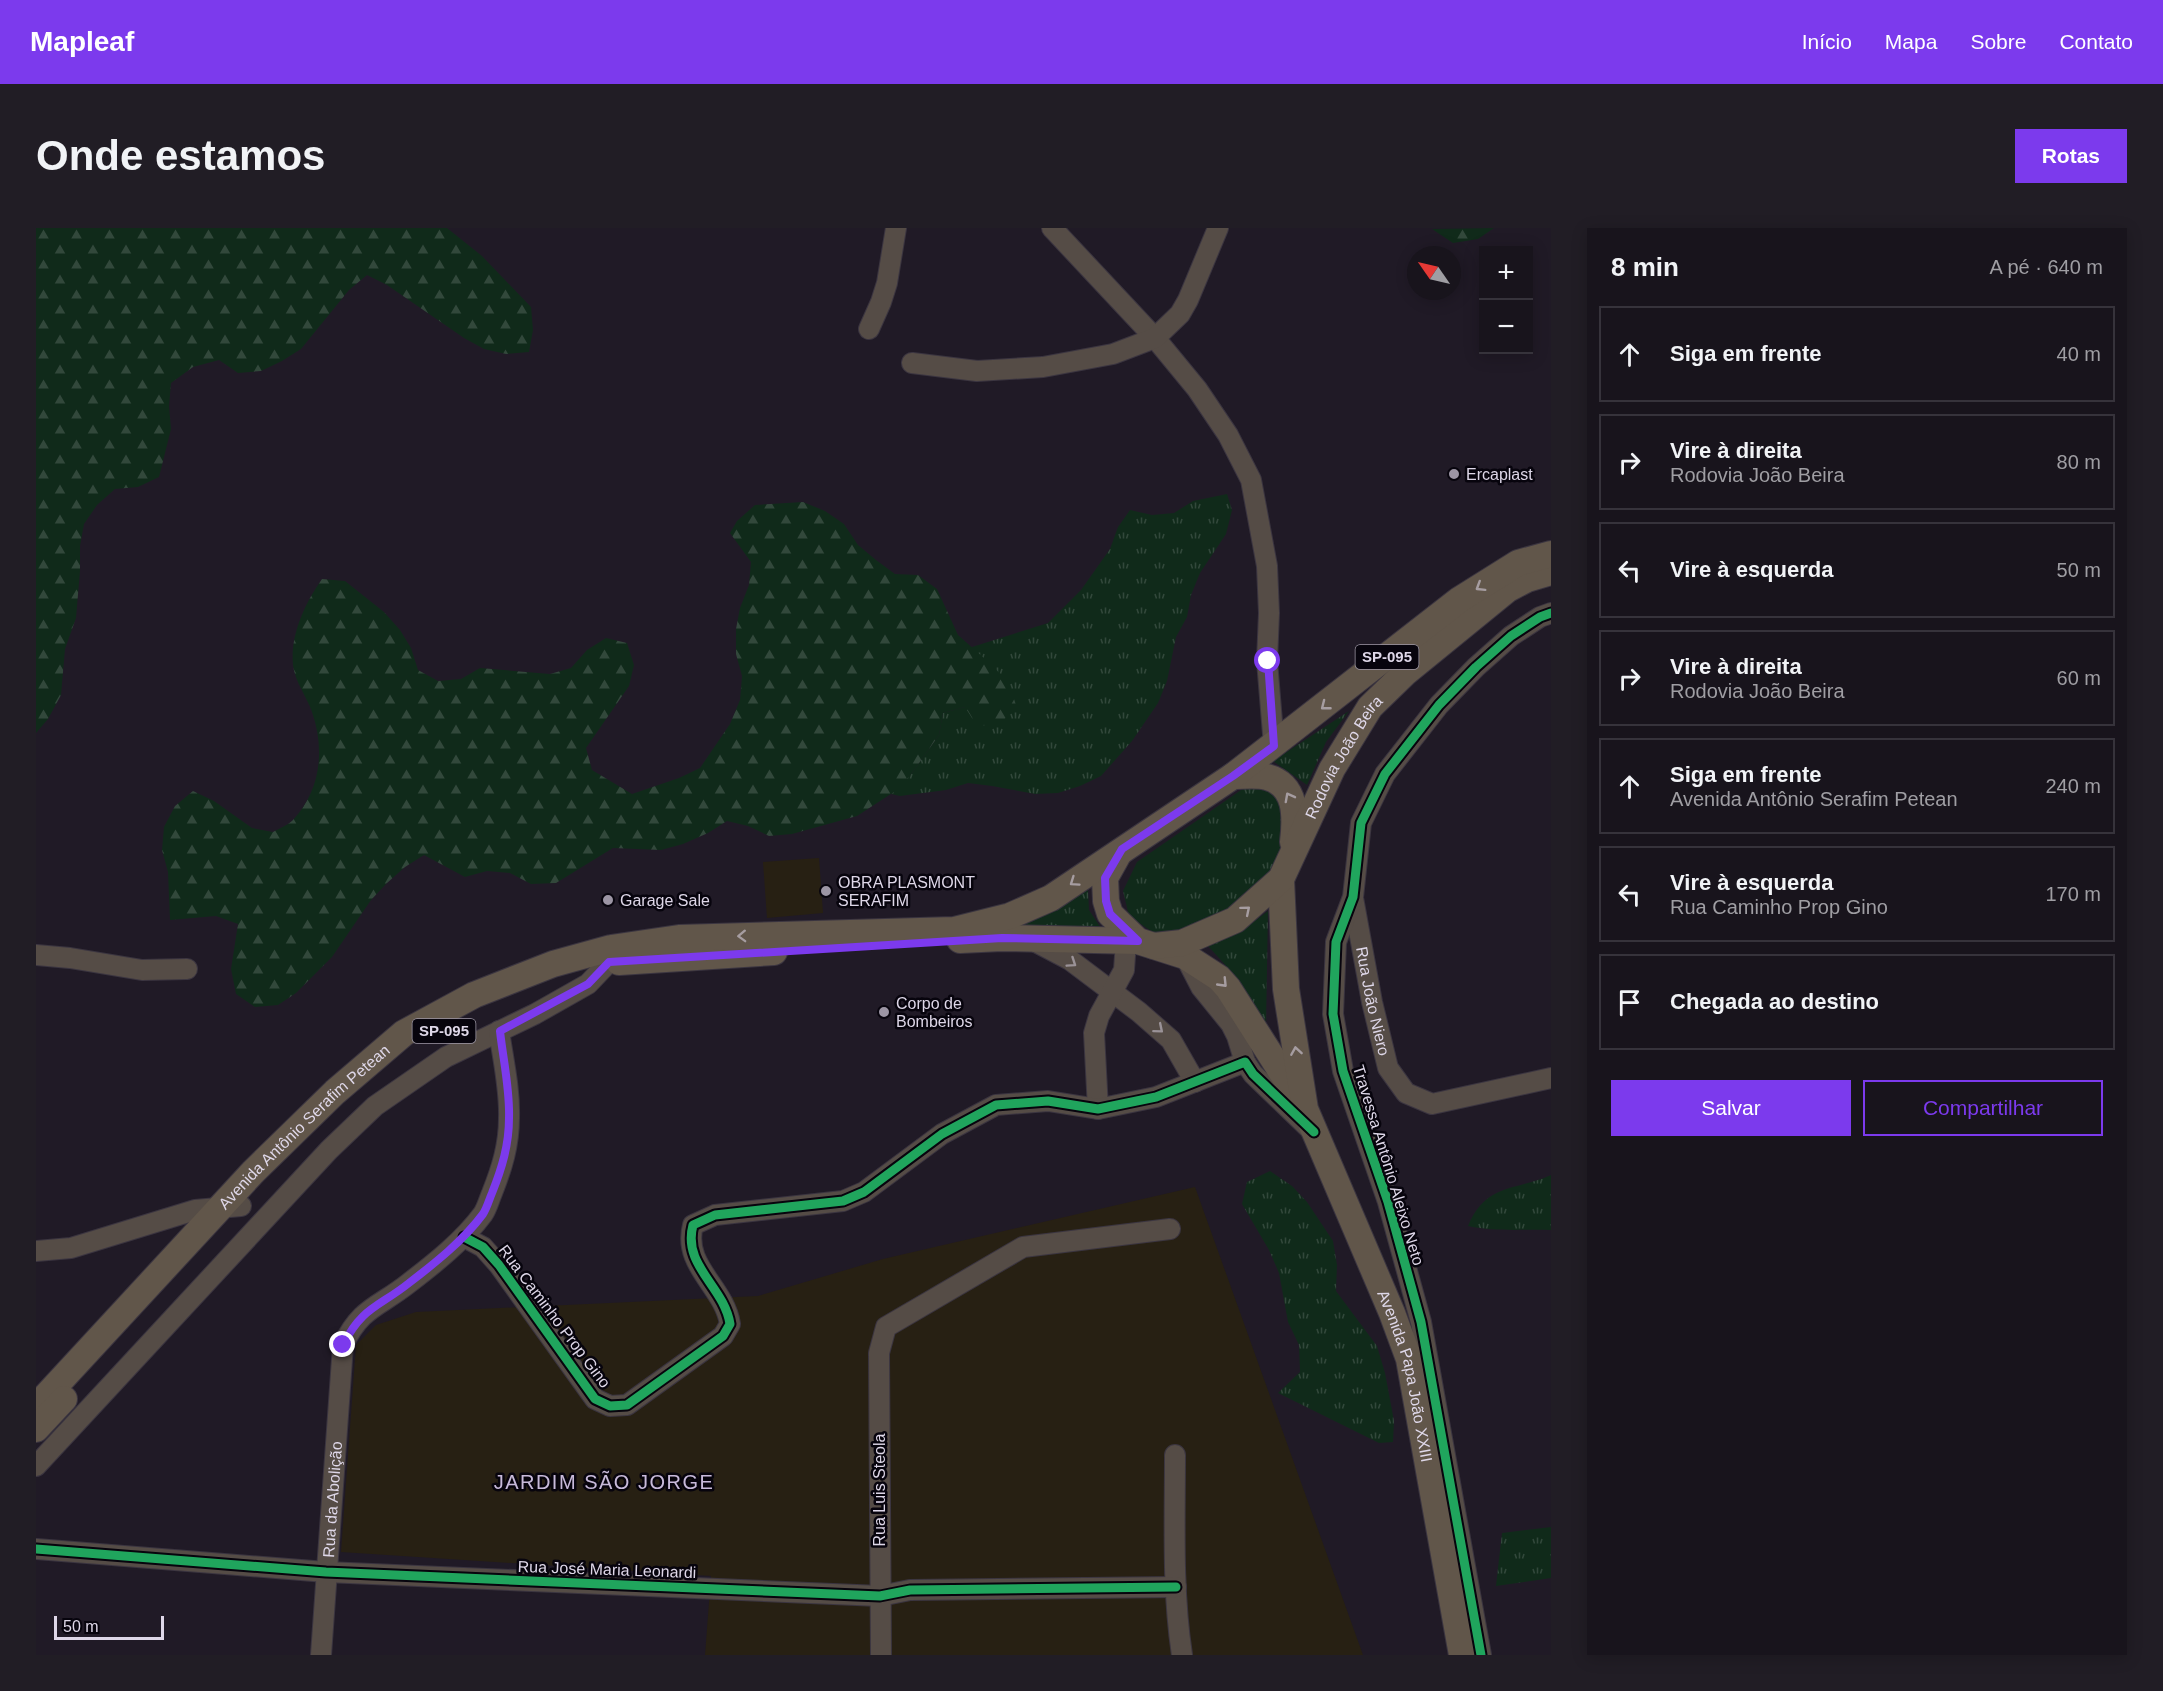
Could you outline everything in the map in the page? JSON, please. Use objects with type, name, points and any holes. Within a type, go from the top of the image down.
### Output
[{"type":"main road","name":"Rodovia João Beira","points":[[1122,849],[1233,776],[1274,746],[1459,600],[1518,563],[1551,554]]},
{"type":"main road","name":"Rodovia João Beira","points":[[1002,938],[1182,943],[1235,920],[1281,879],[1332,769],[1370,707],[1405,673],[1508,589],[1527,579],[1551,572]]},
{"type":"main road","points":[[1233,776],[1266,777],[1280,784],[1292,798],[1296,819],[1292,854]]},
{"type":"main road","points":[[1122,849],[1105,878],[1106,901],[1110,914],[1139,943]]},
{"type":"main road","name":"Avenida Antônio Serafim Petean","points":[[36,1430],[231,1206],[293,1131],[404,1034],[474,995],[553,964],[612,948],[679,938],[954,930],[1010,916],[1051,898],[1122,849]]},
{"type":"main road","name":"Avenida Papa João XXIII","points":[[1281,879],[1286,989],[1305,1109]]},
{"type":"main road","name":"Avenida Antônio Serafim Petean","points":[[36,1407],[193,1238],[284,1160],[356,1089],[417,1045],[517,992],[609,962],[1002,938]]},
{"type":"main road","name":"Avenida Papa João XXIII","points":[[1139,943],[1185,956],[1219,978],[1228,988],[1305,1109],[1392,1313],[1409,1359],[1462,1655]]},
{"type":"street","points":[[869,329],[887,282],[896,228]]},
{"type":"street","points":[[1052,228],[1155,338],[1197,389],[1228,435],[1251,480],[1267,566],[1268,661],[1274,746]]},
{"type":"street","points":[[912,363],[977,371],[1043,367],[1113,354],[1155,338],[1180,314],[1218,228]]},
{"type":"street","points":[[1353,897],[1361,823],[1385,774],[1439,705],[1476,668],[1511,636],[1540,617],[1551,613]]},
{"type":"street","name":"Rua João Niero","points":[[1353,897],[1372,1002],[1388,1068],[1406,1093],[1432,1104],[1551,1078]]},
{"type":"street","name":"Travessa Antônio Aleixo Neto","points":[[1353,897],[1336,942],[1334,1014],[1343,1071],[1388,1202],[1421,1322],[1481,1655]]},
{"type":"street","points":[[1028,938],[1070,960],[1139,1012],[1171,1040],[1195,1082]]},
{"type":"street","points":[[1098,1108],[1094,1033],[1099,1016],[1139,943]]},
{"type":"street","points":[[36,955],[142,970],[187,969]]},
{"type":"street","points":[[1185,956],[1201,987],[1231,1024],[1245,1062],[1253,1074],[1314,1132]]},
{"type":"street","name":"Avenida Antônio Serafim Petean","points":[[36,1466],[329,1150],[375,1106],[446,1057],[588,984],[609,962]]},
{"type":"street","points":[[464,1237],[484,1212],[503,1165],[508,1141],[510,1116],[500,1031]]},
{"type":"street","name":"Rua Caminho Prop Gino","points":[[464,1237],[483,1247],[500,1265],[595,1399],[610,1406],[627,1406],[723,1336],[730,1324],[726,1306],[694,1257],[690,1237],[693,1225],[715,1215],[843,1201],[864,1192],[942,1134],[996,1105],[1048,1101],[1098,1108],[1156,1097],[1245,1062]]},
{"type":"street","points":[[36,1251],[71,1248],[195,1210],[231,1206]]},
{"type":"street","points":[[165,1220],[186,1226],[193,1238]]},
{"type":"street","name":"Rua Luis Steola","points":[[881,1655],[879,1353],[886,1327],[1023,1247],[1170,1229]]},
{"type":"street","name":"Rua da Abolição","points":[[321,1655],[343,1345],[352,1326],[370,1309],[397,1293],[464,1237]]},
{"type":"street","points":[[1175,1455],[1176,1587],[1182,1655]]},
{"type":"street","name":"Rua José Maria Leonardi","points":[[36,1549],[326,1572],[880,1596],[910,1590],[1176,1587]]},
{"type":"shaded area","points":[[819,858],[823,913],[767,918],[763,862]]},
{"type":"shaded area","points":[[1195,1187],[1363,1655],[705,1655],[711,1576],[341,1552],[356,1345],[376,1325],[416,1312],[758,1296],[883,1259]]},
{"type":"green space","points":[[36,228],[447,228],[482,256],[531,307],[533,330],[529,352],[506,354],[484,349],[464,338],[387,285],[367,275],[349,290],[301,349],[282,361],[261,371],[238,373],[219,360],[193,367],[171,383],[169,406],[171,429],[159,477],[138,487],[115,489],[97,505],[84,524],[80,546],[76,618],[65,649],[61,695],[48,719],[36,733]]},
{"type":"green space","points":[[1494,228],[1478,239],[1453,243],[1432,229]]},
{"type":"green space","points":[[1227,494],[1232,510],[1226,534],[1200,573],[1191,595],[1187,617],[1176,637],[1167,681],[1158,703],[1132,741],[1101,776],[1058,793],[1035,794],[968,783],[946,790],[900,796],[891,794],[912,773],[939,735],[943,713],[965,707],[972,647],[1048,623],[1081,590],[1110,549],[1118,527],[1130,510],[1152,515],[1174,513],[1193,501]]},
{"type":"green space","points":[[803,502],[825,511],[844,524],[858,545],[895,574],[918,575],[937,589],[958,635],[993,666],[1009,684],[1017,708],[999,724],[977,726],[965,707],[943,713],[939,735],[897,790],[857,816],[792,834],[769,836],[748,826],[727,821],[708,833],[683,844],[661,850],[613,848],[556,883],[531,884],[510,873],[487,871],[465,877],[424,855],[405,867],[387,883],[371,900],[332,957],[296,993],[278,1005],[255,1007],[236,994],[231,969],[238,924],[216,916],[170,920],[168,872],[162,850],[164,827],[175,806],[193,791],[214,801],[252,828],[273,832],[293,820],[310,796],[318,769],[318,740],[312,712],[294,671],[293,654],[300,620],[322,579],[345,581],[384,612],[400,630],[411,648],[418,670],[438,681],[461,679],[480,668],[550,674],[571,668],[587,650],[606,638],[627,643],[634,665],[629,686],[586,748],[592,770],[632,794],[679,778],[700,768],[730,724],[740,700],[742,676],[736,654],[736,629],[740,608],[749,585],[751,562],[730,533],[737,521],[755,505]]},
{"type":"green space","points":[[1349,711],[1326,742],[1307,785],[1273,761]]},
{"type":"green space","points":[[1244,788],[1271,790],[1291,803],[1291,851],[1230,917],[1187,933],[1154,933],[1129,916],[1123,891],[1137,862]]},
{"type":"green space","points":[[1088,889],[1089,910],[1101,928],[1020,926],[1061,907]]},
{"type":"green space","points":[[1268,911],[1266,1027],[1239,980],[1208,946],[1240,932]]},
{"type":"green space","points":[[1270,1171],[1292,1186],[1307,1202],[1333,1241],[1337,1265],[1336,1291],[1377,1346],[1385,1373],[1394,1421],[1393,1442],[1379,1443],[1278,1393],[1300,1372],[1299,1345],[1288,1322],[1279,1273],[1269,1250],[1242,1204],[1247,1182]]},
{"type":"green space","points":[[1551,1175],[1551,1230],[1499,1230],[1468,1226],[1475,1212],[1493,1195]]},
{"type":"green space","points":[[1551,1527],[1551,1578],[1496,1586],[1502,1533]]},
{"type":"cycle path","points":[[1481,1655],[1421,1322],[1388,1202],[1343,1071],[1333,1014],[1336,942],[1353,897],[1361,823],[1385,774],[1439,705],[1476,667],[1511,636],[1540,617],[1551,613]]},
{"type":"cycle path","points":[[464,1237],[483,1247],[499,1265],[595,1399],[610,1406],[627,1405],[723,1336],[730,1324],[720,1298],[698,1264],[691,1239],[693,1225],[715,1215],[843,1201],[864,1192],[942,1134],[996,1105],[1048,1101],[1098,1109],[1156,1097],[1245,1062],[1253,1074],[1314,1132]]},
{"type":"cycle path","points":[[36,1549],[326,1572],[880,1596],[910,1590],[1176,1587]]},
{"type":"place","name":"Ercaplast","points":[[1454,474]]},
{"type":"place","name":"OBRA PLASMONT SERAFIM","points":[[826,891]]},
{"type":"place","name":"Garage Sale","points":[[608,900]]},
{"type":"place","name":"Corpo de Bombeiros","points":[[884,1012]]},
{"type":"district","name":"JARDIM SÃO JORGE","points":[[604,1482]]},
{"type":"route","points":[[343,1345],[352,1326],[370,1309],[397,1293],[423,1272],[464,1237],[484,1212],[503,1165],[508,1141],[510,1116],[500,1031],[588,984],[609,962],[1002,938],[1138,941],[1110,914],[1106,901],[1105,878],[1122,849],[1233,776],[1274,746],[1268,661]]}]
